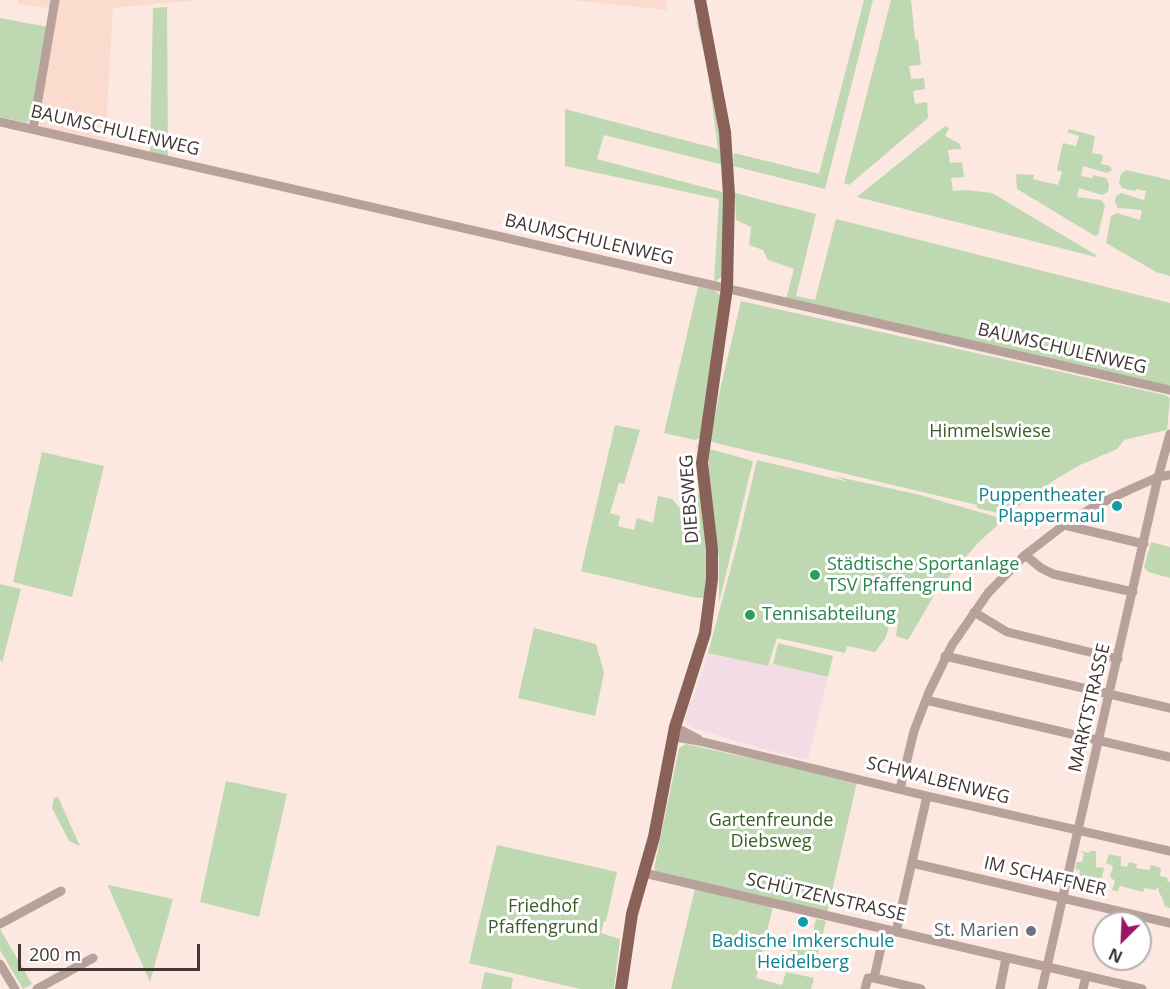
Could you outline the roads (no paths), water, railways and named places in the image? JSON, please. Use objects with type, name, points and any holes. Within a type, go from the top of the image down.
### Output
[{"type":"main road","name":"DIEBSWEG","points":[[621,989],[628,936],[654,837],[676,734],[701,646],[710,604],[712,549],[702,463],[727,288],[729,195],[725,132],[700,0]]},
{"type":"street","points":[[33,129],[55,0]]},
{"type":"street","name":"BAUMSCHULENWEG","points":[[0,122],[1170,390]]},
{"type":"street","name":"MARKTSTRASSE","points":[[1042,989],[1158,477],[1170,434]]},
{"type":"street","points":[[900,789],[914,731],[945,656],[974,612],[1006,573],[1064,525],[1095,506],[1158,477],[1170,475]]},
{"type":"street","points":[[1064,525],[1144,544]]},
{"type":"street","points":[[1025,555],[1053,574],[1133,592]]},
{"type":"street","points":[[974,612],[1007,632],[1118,659]]},
{"type":"street","points":[[945,656],[1170,708]]},
{"type":"street","points":[[926,700],[1170,757]]},
{"type":"street","name":"SCHWALBENWEG","points":[[676,734],[689,733],[699,741],[1170,851]]},
{"type":"street","points":[[896,932],[927,796]]},
{"type":"street","name":"IM SCHAFFNER","points":[[912,863],[1170,923]]},
{"type":"street","name":"SCHÜTZENSTRASSE","points":[[644,873],[1142,989]]},
{"type":"street","points":[[0,924],[61,891]]},
{"type":"street","points":[[874,978],[885,930]]},
{"type":"street","points":[[37,989],[93,958]]},
{"type":"street","points":[[1000,989],[1006,958]]},
{"type":"street","points":[[0,964],[15,989]]},
{"type":"street","points":[[1083,989],[1086,976]]},
{"type":"street","points":[[865,989],[868,978],[921,989]]},
{"type":"place","name":"Puppentheater Plappermaul","points":[[1117,506]]},
{"type":"place","name":"Städtische Sportanlage TSV Pfaffengrund","points":[[815,575]]},
{"type":"place","name":"Tennisabteilung","points":[[750,615]]},
{"type":"place","name":"Badische Imkerschule Heidelberg","points":[[803,922]]},
{"type":"place","name":"St. Marien","points":[[1031,931]]},
{"type":"park label","name":"Himmelswiese","points":[[990,432]]},
{"type":"park label","name":"Gartenfreunde Diebsweg","points":[[771,831]]},
{"type":"park label","name":"Friedhof Pfaffengrund","points":[[543,917]]}]
